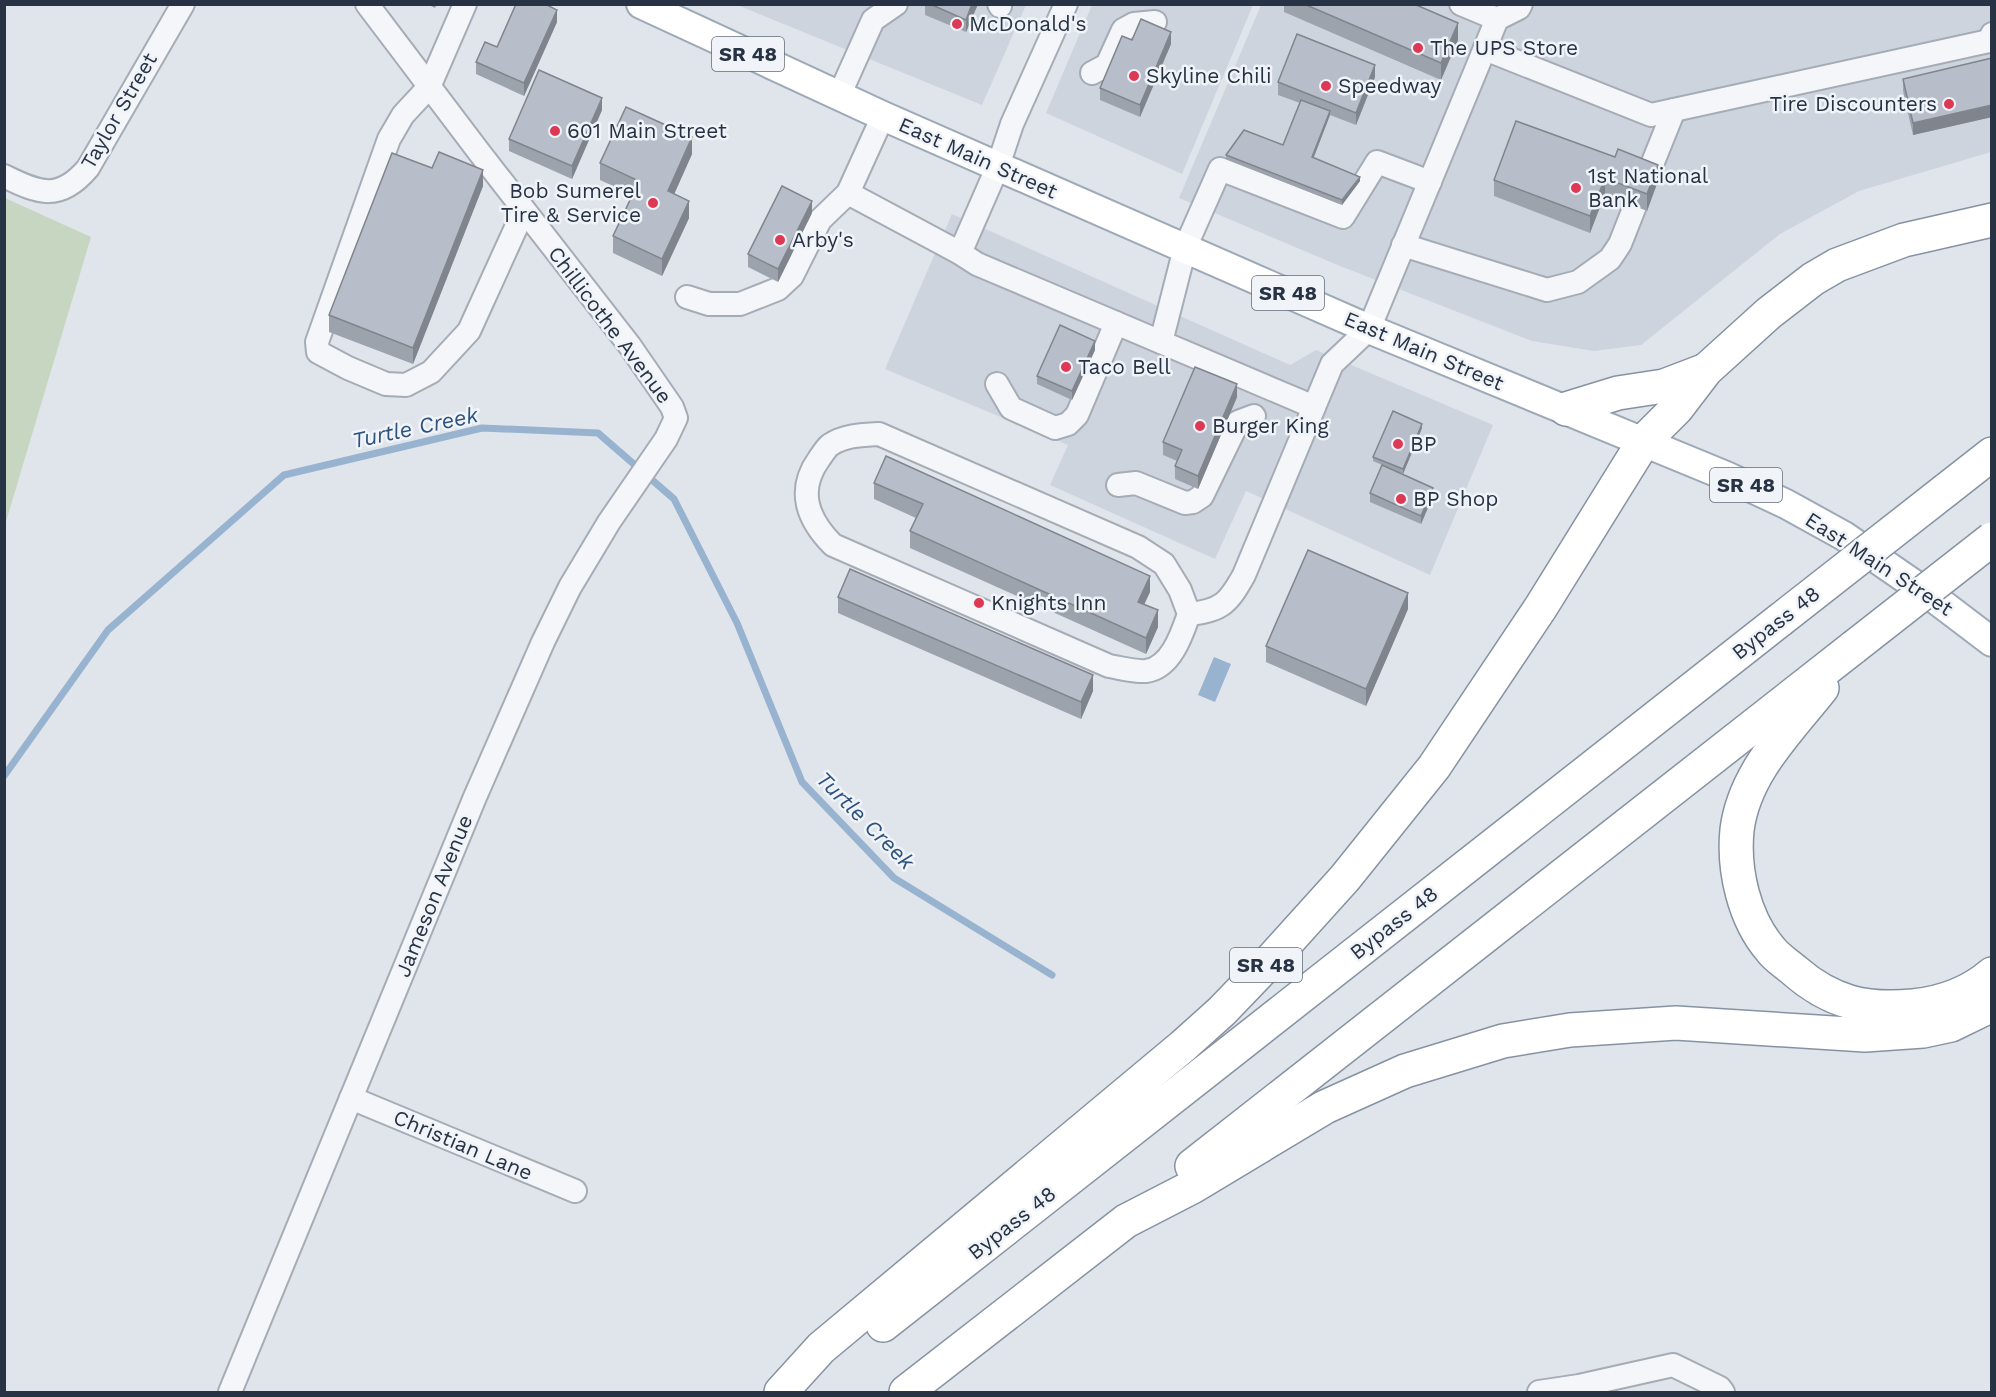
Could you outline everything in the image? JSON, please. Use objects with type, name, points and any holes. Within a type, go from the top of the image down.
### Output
[{"type":"highway","points":[[1644,441],[1677,408],[1706,370],[1769,313],[1813,279],[1837,265],[1904,240],[1992,220]]},
{"type":"highway","points":[[1566,410],[1618,393],[1664,386],[1706,370]]},
{"type":"highway","name":"SR 48","points":[[781,1392],[821,1348],[1222,1011],[1345,878],[1434,767],[1534,617],[1644,441]]},
{"type":"highway","name":"Bypass 48","points":[[797,1392],[1992,454]]},
{"type":"highway","points":[[906,1392],[1126,1221],[1250,1119],[1992,538]]},
{"type":"highway","points":[[1854,646],[1764,760],[1750,787],[1741,814],[1737,849],[1740,882],[1751,919],[1772,951],[1805,980],[1828,994],[1850,1002],[1883,1007],[1923,1005],[1991,982]]},
{"type":"highway","points":[[1126,1221],[1192,1187],[1325,1107],[1364,1088],[1439,1059],[1503,1041],[1593,1027],[1676,1023],[1865,1035],[1923,1031],[1951,1025],[1991,982]]},
{"type":"main road","name":"East Main Street","points":[[641,4],[883,116],[1369,329],[1644,441],[1776,499],[1844,536],[1938,601],[1992,642]]},
{"type":"street","name":"Taylor Street","points":[[4,176],[44,192],[62,190],[77,181],[88,168],[183,4]]},
{"type":"street","name":"Chillicothe Avenue","points":[[368,4],[429,87],[630,346],[672,407],[676,418]]},
{"type":"street","points":[[465,4],[429,87],[403,115],[389,139],[317,342],[318,352],[386,384],[405,385],[431,372],[469,331],[524,210]]},
{"type":"street","points":[[839,96],[873,20],[896,4]]},
{"type":"street","points":[[960,253],[998,166],[1012,124],[1066,4]]},
{"type":"street","points":[[1461,4],[1497,19]]},
{"type":"street","points":[[1190,614],[1209,612],[1231,598],[1245,574],[1332,364],[1369,329],[1497,19],[1520,8],[1521,4]]},
{"type":"street","points":[[1092,73],[1107,65],[1123,30],[1134,24],[1155,22]]},
{"type":"street","points":[[1485,49],[1651,115],[1989,41],[1992,34]]},
{"type":"street","points":[[1647,177],[1674,110]]},
{"type":"street","points":[[687,297],[709,304],[740,304],[778,290],[792,276],[820,220],[848,194],[883,116]]},
{"type":"street","points":[[1161,342],[1185,248],[1220,169],[1343,217],[1377,162],[1430,182]]},
{"type":"street","points":[[848,194],[977,264],[1314,407]]},
{"type":"street","points":[[1403,245],[1547,290],[1578,282],[1610,259],[1620,244],[1635,206]]},
{"type":"street","points":[[997,384],[1011,408],[1055,428],[1068,424],[1077,415],[1116,323]]},
{"type":"street","points":[[1118,485],[1136,483],[1185,503],[1193,502],[1202,496],[1238,422],[1254,416]]},
{"type":"street","name":"Jameson Avenue","points":[[230,1392],[471,808],[543,642],[570,587],[609,522],[666,439],[676,418]]},
{"type":"street","points":[[879,434],[1138,547],[1164,564],[1180,590],[1190,614],[1169,657],[1157,669],[1144,672],[1109,666],[833,545],[818,529],[808,507],[807,489],[813,468],[829,445],[855,435],[879,434]]},
{"type":"street","name":"Christian Lane","points":[[351,1098],[574,1191]]},
{"type":"street","points":[[1539,1392],[1579,1386],[1673,1365],[1720,1388],[1723,1392]]},
{"type":"shaded area","points":[[737,5],[1026,5],[982,105]]},
{"type":"shaded area","points":[[1092,5],[1253,5],[1182,174],[1046,113]]},
{"type":"shaded area","points":[[1261,5],[1991,5],[1991,152],[1859,191],[1780,234],[1641,345],[1594,351],[1532,341],[1340,266],[1179,198]]},
{"type":"shaded area","points":[[952,214],[1290,365],[1316,350],[1493,425],[1430,575],[1246,491],[1215,559],[1050,485],[1068,445],[885,369]]},
{"type":"green space","points":[[5,198],[91,237],[5,525]]},
{"type":"water","points":[[1214,657],[1231,664],[1215,702],[1198,695]]},
{"type":"building","points":[[516,4],[545,4],[557,10],[524,83],[476,62],[485,42],[497,47]]},
{"type":"building","points":[[930,4],[972,4],[966,20]]},
{"type":"building","points":[[1304,4],[1414,4],[1458,23],[1441,63]]},
{"type":"building","name":"Skyline Chili","points":[[1141,19],[1171,32],[1140,105],[1100,88],[1122,36],[1132,40]]},
{"type":"building","name":"Speedway","points":[[1297,34],[1375,65],[1356,113],[1278,82]]},
{"type":"building","name":"Tire Discounters","points":[[1992,58],[1992,105],[1913,123],[1903,79]]},
{"type":"building","name":"601 Main Street","points":[[539,70],[602,98],[572,166],[509,139]]},
{"type":"building","name":"Speedway","points":[[1301,100],[1330,111],[1312,157],[1360,177],[1342,200],[1226,155],[1244,130],[1283,145]]},
{"type":"building","name":"Bob Sumerel Tire & Service","points":[[626,107],[692,137],[668,191],[689,201],[662,259],[613,236],[639,181],[600,163]]},
{"type":"building","name":"1st National Bank","points":[[1516,121],[1615,157],[1618,149],[1658,165],[1647,194],[1605,178],[1590,216],[1494,180]]},
{"type":"building","points":[[439,152],[483,170],[413,348],[329,315],[392,153],[432,168]]},
{"type":"building","name":"Arby's","points":[[782,186],[812,201],[778,269],[748,254]]},
{"type":"building","name":"Taco Bell","points":[[1060,325],[1095,341],[1072,391],[1037,376]]},
{"type":"building","name":"Burger King","points":[[1195,367],[1237,384],[1198,476],[1175,466],[1182,450],[1163,442]]},
{"type":"building","name":"BP","points":[[1393,411],[1422,424],[1403,469],[1373,457]]},
{"type":"building","points":[[886,456],[1150,576],[1138,602],[1158,610],[1146,638],[910,531],[923,504],[874,483]]},
{"type":"building","name":"BP Shop","points":[[1382,465],[1433,488],[1421,516],[1370,493]]},
{"type":"building","points":[[1308,550],[1408,593],[1366,689],[1266,646]]},
{"type":"building","points":[[850,569],[1093,675],[1081,702],[838,597]]},
{"type":"waterway","name":"Turtle Creek","points":[[4,776],[108,630],[284,475],[482,428],[598,433],[674,499],[737,623],[802,782],[894,878],[1052,975]]},
{"type":"place","name":"McDonald's","points":[[957,24]]},
{"type":"place","name":"The UPS Store","points":[[1418,48]]},
{"type":"place","name":"Skyline Chili","points":[[1134,76]]},
{"type":"place","name":"Speedway","points":[[1326,86]]},
{"type":"place","name":"Tire Discounters","points":[[1949,104]]},
{"type":"place","name":"601 Main Street","points":[[555,131]]},
{"type":"place","name":"1st National Bank","points":[[1576,188]]},
{"type":"place","name":"Bob Sumerel Tire & Service","points":[[653,203]]},
{"type":"place","name":"Arby's","points":[[780,240]]},
{"type":"place","name":"Taco Bell","points":[[1066,367]]},
{"type":"place","name":"Burger King","points":[[1200,426]]},
{"type":"place","name":"BP","points":[[1398,444]]},
{"type":"place","name":"BP Shop","points":[[1401,499]]},
{"type":"place","name":"Knights Inn","points":[[979,603]]}]
